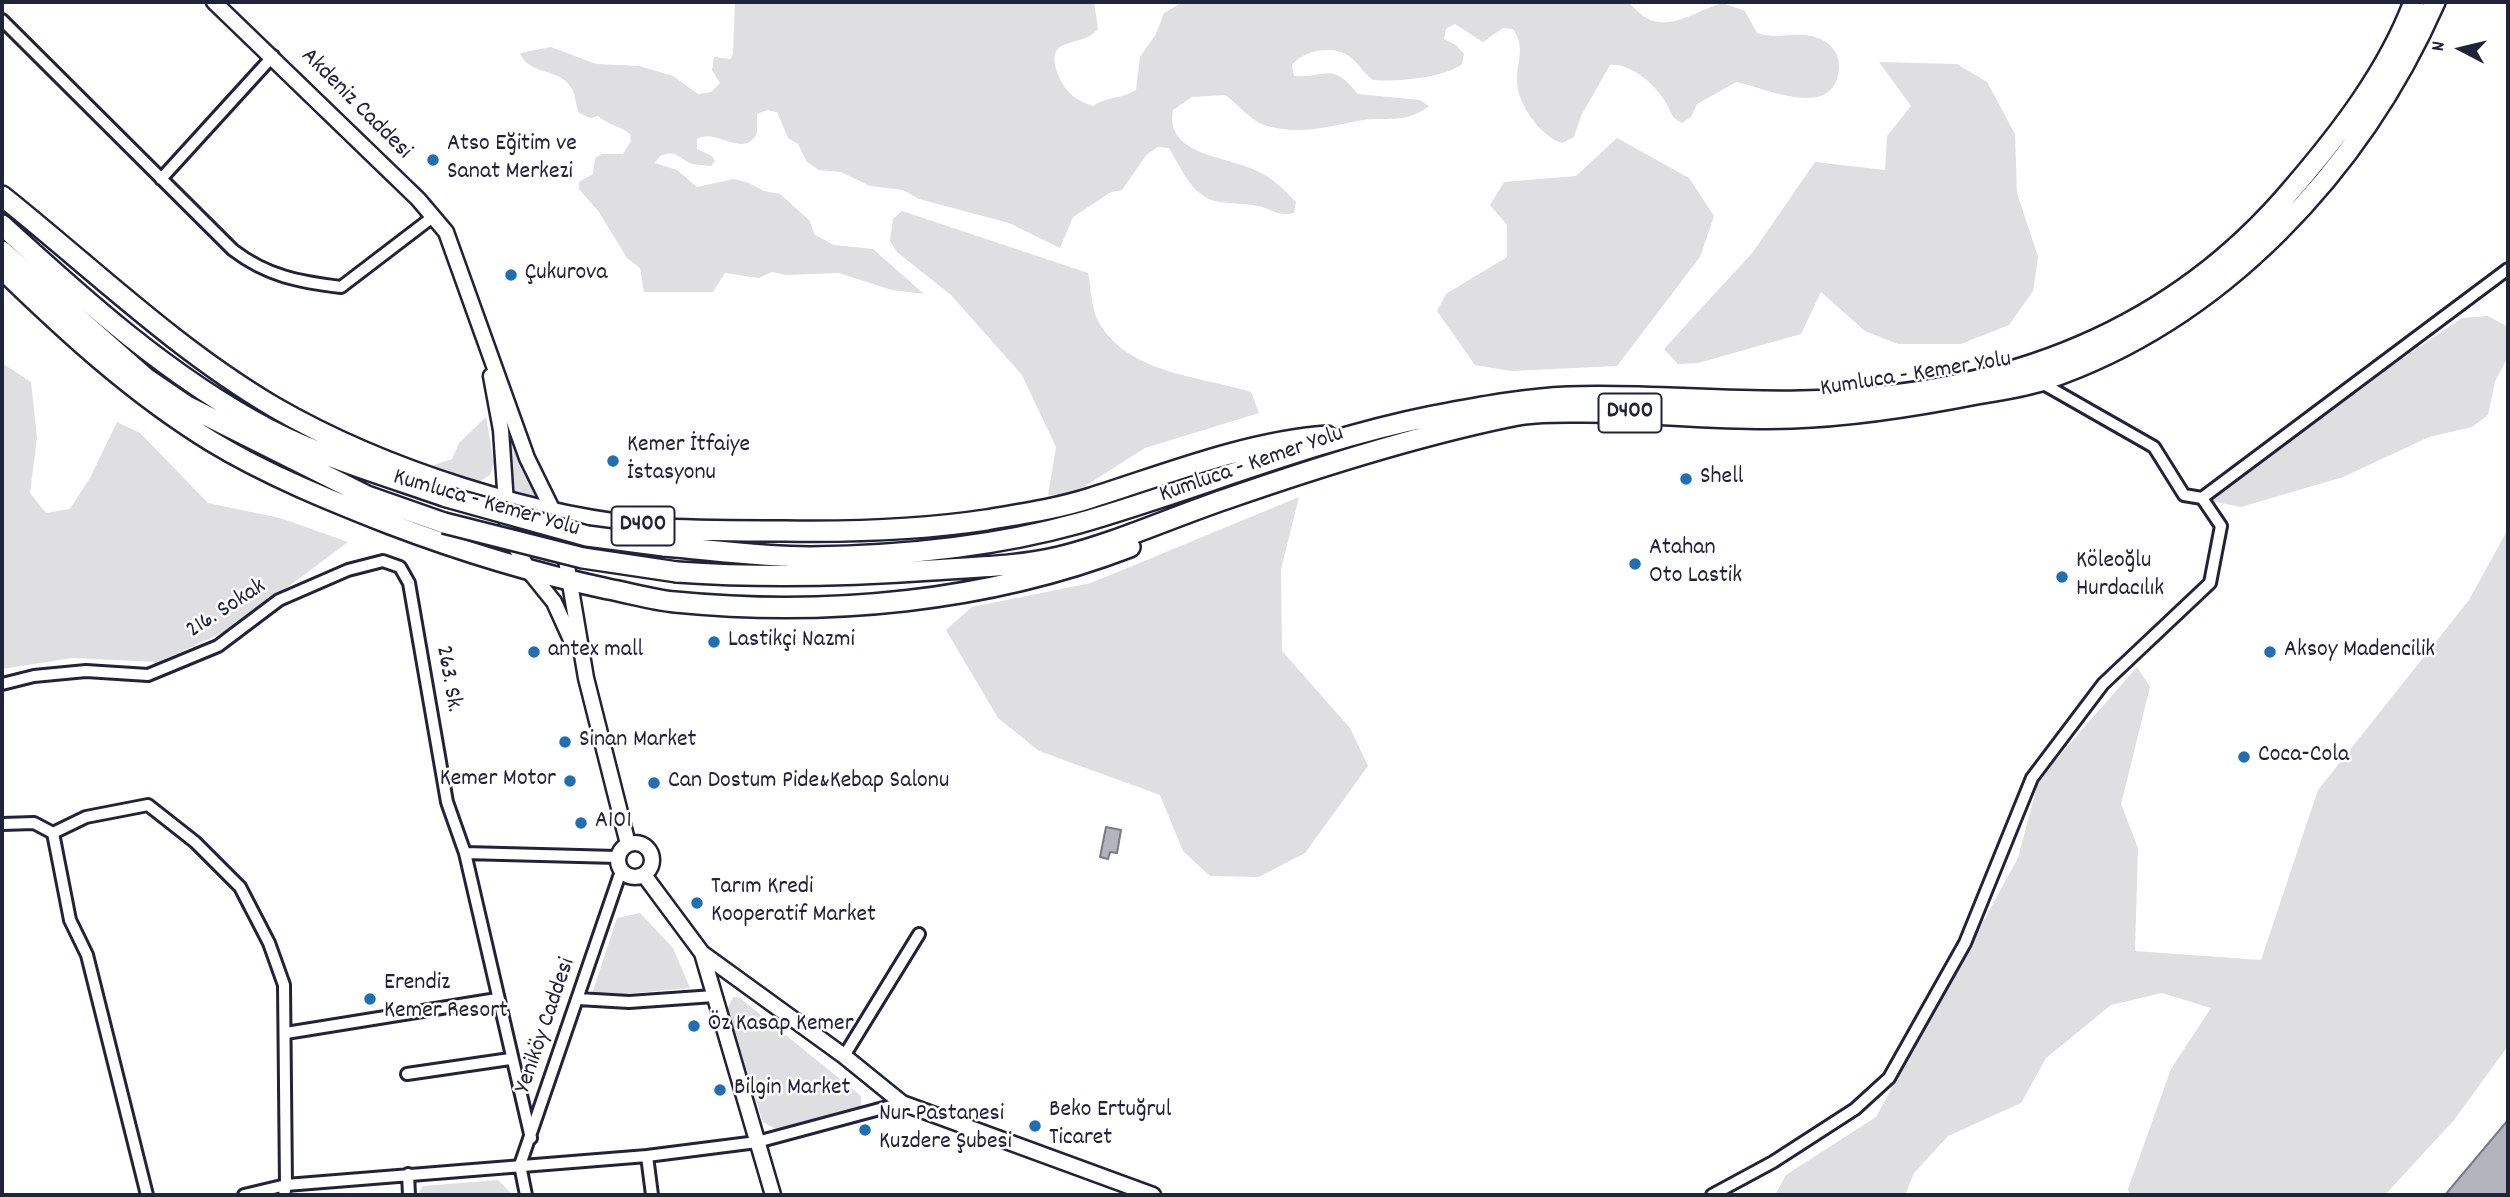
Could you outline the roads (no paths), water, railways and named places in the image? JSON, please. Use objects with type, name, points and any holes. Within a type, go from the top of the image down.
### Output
[{"type":"highway","name":"Kumluca - Kemer Yolu","points":[[2,225],[66,283],[167,367],[228,405],[268,429],[325,454],[447,497],[587,536],[664,547],[807,557],[973,544],[1080,522],[1199,482],[1367,433],[1475,408],[1563,397],[1799,402],[1857,399],[1995,375],[2088,344],[2135,322],[2191,285],[2274,211],[2346,122],[2378,76],[2414,2]]},
{"type":"highway","name":"Kumluca - Kemer Yolu","points":[[2,251],[146,378],[187,406],[234,432],[367,496],[444,523],[583,558],[677,572],[787,576],[874,574],[1036,561],[1115,540],[1405,441],[1515,415],[1611,412],[1789,418],[1860,414],[2040,382],[2111,353],[2191,305],[2266,244],[2316,192],[2373,116],[2399,75],[2435,2]]},
{"type":"highway","name":"Kumluca - Kemer Yolu","points":[[2,196],[116,295],[275,407],[375,456],[504,499],[553,512],[659,528],[719,530],[851,531],[981,521],[1088,499],[1151,477],[1297,439],[1367,433]]},
{"type":"highway","points":[[2,269],[123,380],[212,441],[317,496],[454,549],[570,581],[672,602],[761,607],[905,602],[1032,580],[1095,561],[1250,499],[1303,474]]},
{"type":"street","name":"Akdeniz Caddesi","points":[[214,2],[273,56],[434,216],[446,232],[527,458],[553,512],[563,542],[586,678],[628,844]]},
{"type":"street","points":[[2,20],[233,250],[257,269],[306,283],[341,288],[434,216]]},
{"type":"street","points":[[161,179],[273,56]]},
{"type":"street","points":[[2040,382],[2154,447],[2184,495],[2202,498],[2508,269]]},
{"type":"street","name":"Akdeniz Caddesi","points":[[482,328],[501,430],[508,533],[529,571],[554,602],[586,678]]},
{"type":"street","points":[[1712,1195],[1773,1162],[1854,1109],[1889,1078],[1965,943],[2032,778],[2103,684],[2210,583],[2221,526],[2202,498]]},
{"type":"street","name":"263. Sk.","points":[[348,570],[383,561],[393,562],[406,574],[447,802],[465,853]]},
{"type":"street","name":"216. Sokak","points":[[2,684],[59,673],[117,671],[148,676],[232,638],[279,600],[348,570]]},
{"type":"street","points":[[53,833],[86,817],[148,805],[195,842],[240,887],[269,943],[284,985],[285,1190]]},
{"type":"street","points":[[2,824],[34,824],[53,833]]},
{"type":"street","points":[[53,833],[70,920],[88,955],[147,1195]]},
{"type":"street","points":[[531,1138],[510,1059],[465,853],[619,864],[636,877],[650,868],[650,852],[644,846],[628,844],[619,864]]},
{"type":"street","name":"Yeniköy Caddesi","points":[[520,1165],[578,999],[619,864]]},
{"type":"street","points":[[644,874],[702,953],[844,1056],[902,1103],[1153,1195]]},
{"type":"street","points":[[844,1056],[919,934]]},
{"type":"street","points":[[702,953],[773,1195]]},
{"type":"street","points":[[578,999],[629,1002],[714,996]]},
{"type":"street","points":[[286,1033],[497,999]]},
{"type":"street","points":[[407,1074],[510,1059]]},
{"type":"street","points":[[244,1195],[408,1174],[647,1156],[757,1142],[902,1103]]},
{"type":"street","points":[[647,1156],[653,1195]]},
{"type":"street","points":[[520,1165],[526,1195]]},
{"type":"street","points":[[408,1174],[408,1195]]},
{"type":"place","name":"Atso Eğitim ve Sanat Merkezi","points":[[433,160]]},
{"type":"place","name":"Çukurova","points":[[511,275]]},
{"type":"place","name":"Kemer İtfaiye İstasyonu","points":[[613,461]]},
{"type":"place","name":"Shell","points":[[1686,479]]},
{"type":"place","name":"Atahan Oto Lastik","points":[[1635,564]]},
{"type":"place","name":"Köleoğlu Hurdacılık","points":[[2062,577]]},
{"type":"place","name":"Lastikçi Nazmi","points":[[714,642]]},
{"type":"place","name":"antex mall","points":[[534,652]]},
{"type":"place","name":"Aksoy Madencilik","points":[[2270,652]]},
{"type":"place","name":"Sinan Market","points":[[565,742]]},
{"type":"place","name":"Coca-Cola","points":[[2244,757]]},
{"type":"place","name":"Kemer Motor","points":[[570,781]]},
{"type":"place","name":"Can Dostum Pide&Kebap Salonu","points":[[654,783]]},
{"type":"place","name":"A101","points":[[581,823]]},
{"type":"place","name":"Tarım Kredi Kooperatif Market","points":[[697,903]]},
{"type":"place","name":"Erendiz Kemer Resort","points":[[370,999]]},
{"type":"place","name":"Öz Kasap Kemer","points":[[694,1026]]},
{"type":"place","name":"Bilgin Market","points":[[720,1090]]},
{"type":"place","name":"Beko Ertuğrul Ticaret","points":[[1035,1126]]},
{"type":"place","name":"Nur Pastanesi Kuzdere Şubesi","points":[[865,1130]]}]
